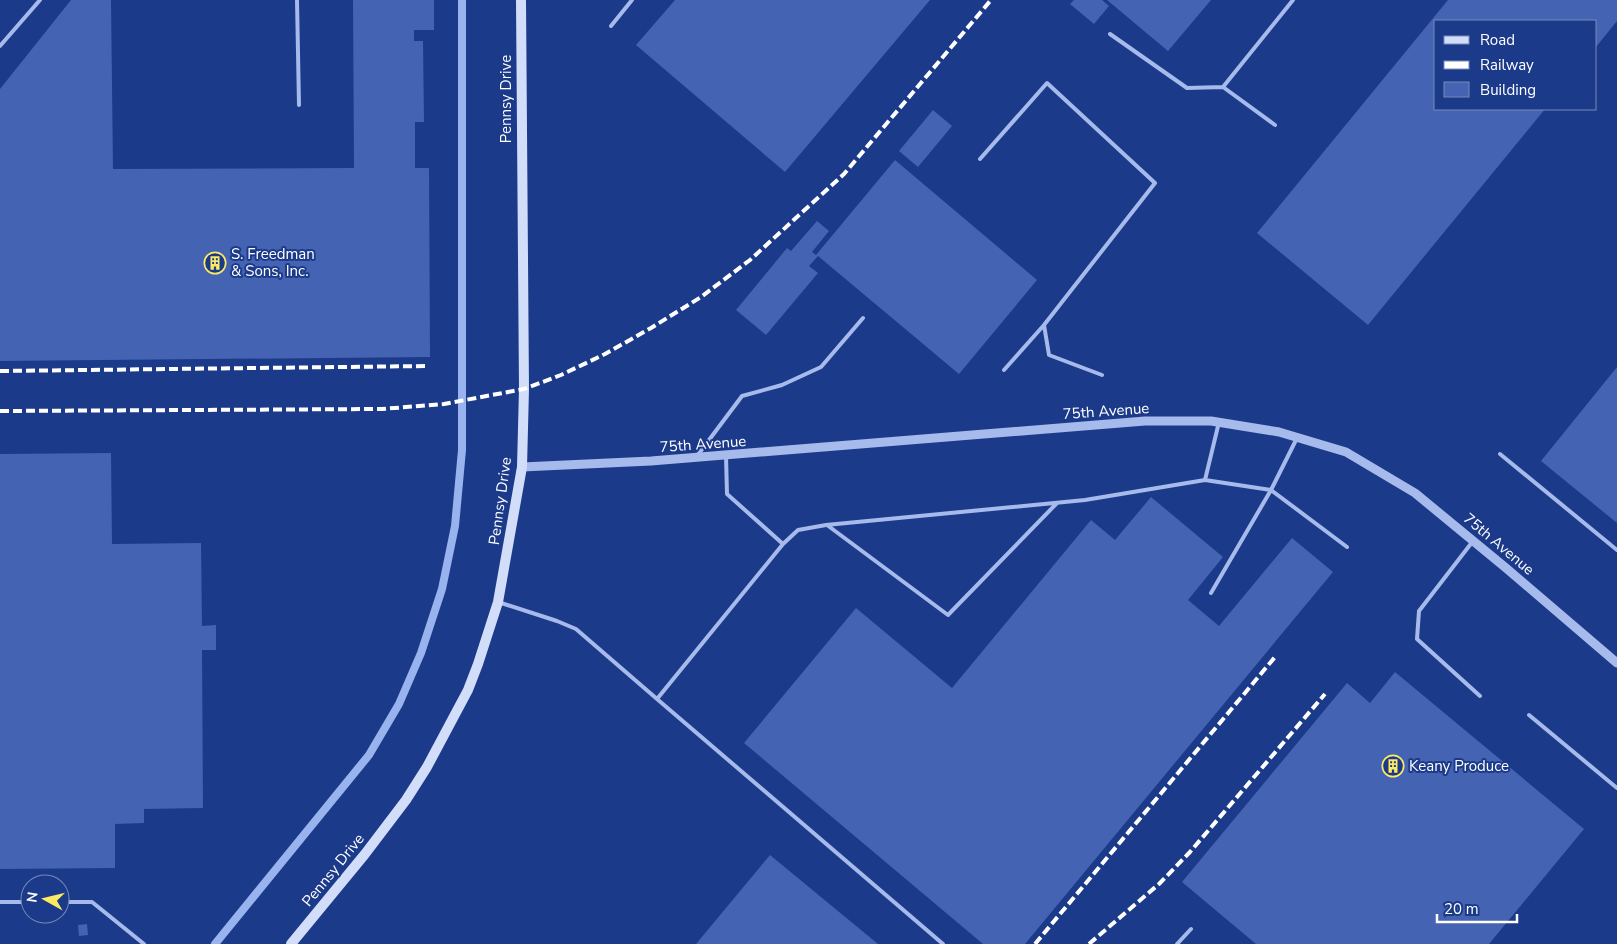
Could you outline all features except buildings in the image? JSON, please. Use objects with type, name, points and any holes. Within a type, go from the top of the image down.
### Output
[{"type":"main road","name":"Pennsy Drive","points":[[292,944],[366,854],[406,800],[427,767],[468,690],[498,602],[522,467],[524,388],[521,0]]},
{"type":"street","name":"75th Avenue","points":[[522,467],[726,456],[1145,421],[1211,420],[1280,432],[1346,452],[1415,493],[1617,662]]},
{"type":"lane","points":[[0,46],[40,0]]},
{"type":"lane","points":[[297,0],[299,105]]},
{"type":"lane","points":[[610,26],[632,0]]},
{"type":"lane","points":[[1223,87],[1293,0]]},
{"type":"lane","points":[[1110,34],[1187,88],[1223,87],[1275,125]]},
{"type":"lane","points":[[980,159],[1047,83],[1155,183],[1044,325],[1004,370]]},
{"type":"lane","points":[[695,458],[742,396],[782,385],[821,367],[863,318]]},
{"type":"lane","points":[[1044,325],[1049,355],[1102,375]]},
{"type":"lane","points":[[1205,480],[1219,422]]},
{"type":"lane","points":[[1211,594],[1271,490],[1298,437]]},
{"type":"lane","points":[[1500,454],[1617,550]]},
{"type":"lane","points":[[726,456],[727,494],[784,544]]},
{"type":"lane","points":[[657,699],[784,544],[798,530],[826,525],[1085,500],[1205,480],[1271,490],[1347,547]]},
{"type":"lane","points":[[826,525],[948,615],[1057,503]]},
{"type":"lane","points":[[1473,541],[1419,611],[1418,639],[1480,696]]},
{"type":"lane","points":[[498,602],[576,629],[943,944]]},
{"type":"lane","points":[[1529,715],[1617,788]]},
{"type":"lane","points":[[0,902],[20,902]]},
{"type":"lane","points":[[70,902],[92,902],[144,944]]},
{"type":"lane","points":[[1177,944],[1191,929]]},
{"type":"waterway","points":[[215,944],[369,755],[399,704],[421,653],[442,589],[455,526],[462,450],[462,0]]},
{"type":"railway","points":[[0,411],[382,409],[444,404],[524,389],[561,375],[605,354],[651,328],[701,297],[750,260],[844,174],[991,0]]},
{"type":"railway","points":[[0,371],[427,366]]},
{"type":"railway","points":[[1035,944],[1275,657]]},
{"type":"railway","points":[[1089,944],[1159,884],[1190,852],[1325,694]]},
{"type":"place","name":"S. Freedman & Sons, Inc.","points":[[215,263]]},
{"type":"place","name":"Keany Produce","points":[[1393,766]]}]
